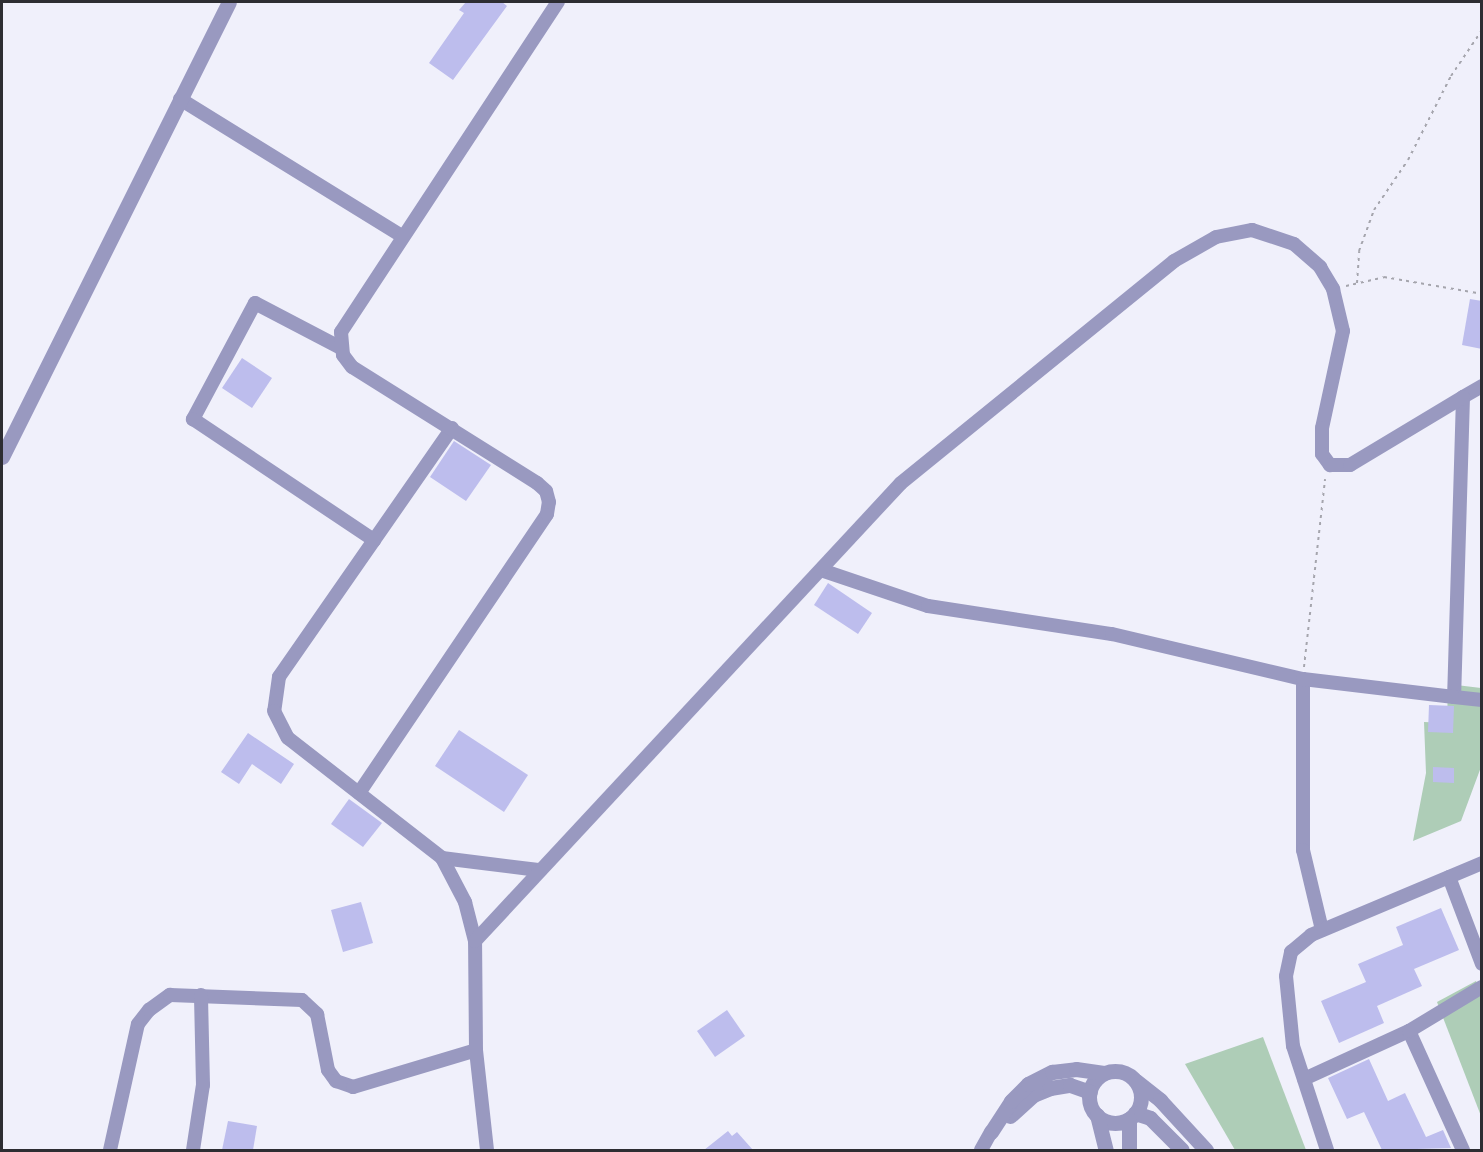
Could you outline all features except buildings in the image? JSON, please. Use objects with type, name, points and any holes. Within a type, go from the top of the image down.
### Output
[{"type":"street","points":[[2,457],[229,2]]},
{"type":"street","points":[[341,348],[344,325],[558,2]]},
{"type":"street","points":[[180,99],[402,236]]},
{"type":"street","points":[[475,941],[538,870],[821,570],[883,500],[924,462],[1174,261],[1206,242],[1240,231],[1275,235],[1311,258],[1333,290],[1343,330],[1322,428],[1321,449],[1326,462],[1335,467],[1350,465],[1482,386]]},
{"type":"street","points":[[359,793],[549,508],[542,486],[352,367],[341,348],[255,303],[193,419],[374,540]]},
{"type":"street","points":[[1454,697],[1463,397]]},
{"type":"street","points":[[452,428],[279,677],[274,702],[277,721],[288,738],[442,858],[465,902],[475,941],[476,1050],[487,1150]]},
{"type":"street","points":[[821,570],[928,606],[1112,634],[1303,679],[1482,700]]},
{"type":"street","points":[[1303,679],[1303,850],[1310,891],[1322,930]]},
{"type":"street","points":[[442,858],[538,870]]},
{"type":"street","points":[[1327,1150],[1293,1046],[1286,968],[1297,945],[1322,930],[1482,863]]},
{"type":"street","points":[[1449,877],[1482,964]]},
{"type":"street","points":[[1304,1079],[1409,1030],[1482,987]]},
{"type":"street","points":[[110,1150],[141,1019],[170,995],[294,998],[309,1004],[317,1014],[328,1070],[336,1080],[353,1088],[476,1050]]},
{"type":"street","points":[[193,1150],[203,1085],[201,995]]},
{"type":"street","points":[[1409,1030],[1463,1150]]},
{"type":"street","points":[[981,1150],[1011,1101],[1036,1080],[1052,1072],[1076,1069],[1104,1073],[1120,1071],[1136,1080],[1160,1100],[1206,1150]]},
{"type":"street","points":[[1090,1092],[1104,1073]]},
{"type":"street","points":[[1129,1150],[1132,1116],[1141,1097],[1136,1080]]},
{"type":"street","points":[[992,1132],[1033,1095],[1050,1088],[1070,1085],[1090,1092]]},
{"type":"street","points":[[1090,1092],[1106,1150]]},
{"type":"street","points":[[1097,1115],[1112,1122],[1132,1116],[1150,1118],[1182,1150]]},
{"type":"path","points":[[1357,283],[1359,251],[1374,210],[1408,160],[1451,76],[1482,30]]},
{"type":"path","points":[[1333,290],[1384,277],[1482,294]]},
{"type":"path","points":[[1303,679],[1326,462]]},
{"type":"green space","points":[[1448,684],[1481,688],[1481,767],[1461,821],[1413,841],[1426,773],[1424,722],[1447,723]]},
{"type":"green space","points":[[1476,981],[1482,995],[1481,1116],[1437,1002]]},
{"type":"green space","points":[[1263,1037],[1306,1150],[1235,1150],[1185,1064]]}]
